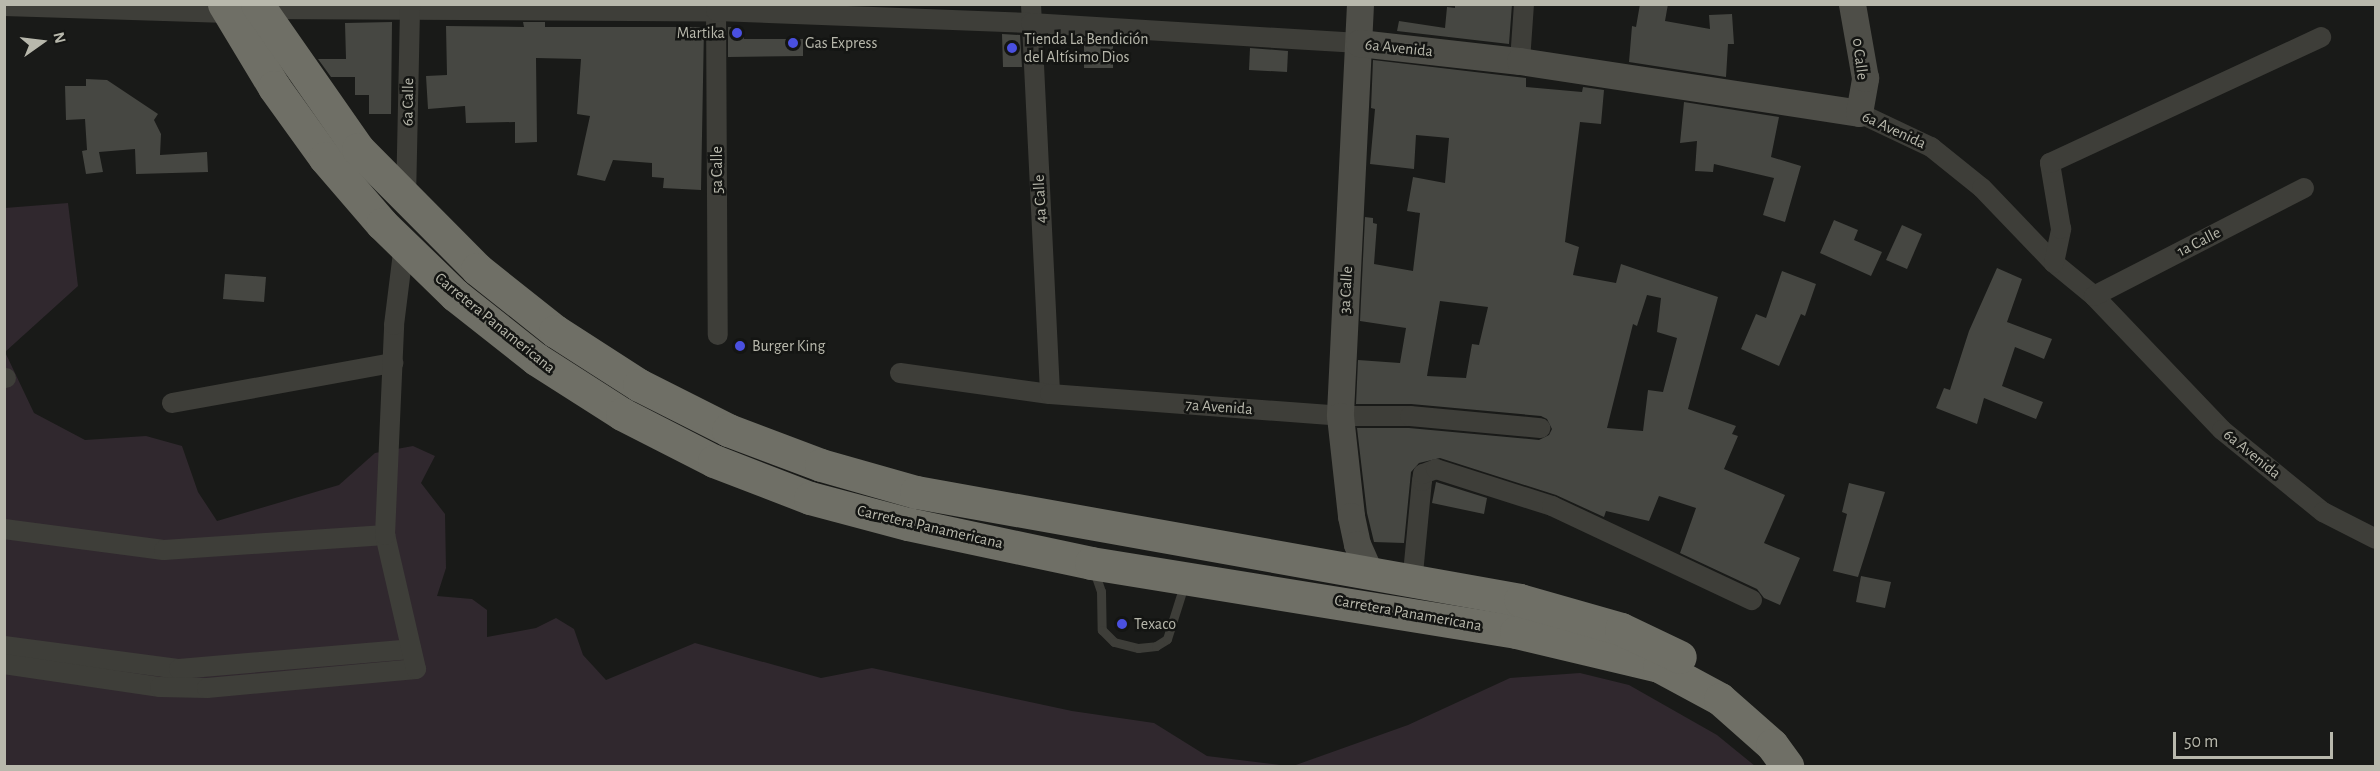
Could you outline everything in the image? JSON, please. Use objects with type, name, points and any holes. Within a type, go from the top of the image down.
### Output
[{"type":"highway","name":"Carretera Panamericana","points":[[242,8],[358,149],[406,200],[477,269],[555,331],[639,385],[728,430],[821,465],[916,492],[1370,572],[1413,584],[1520,600],[1621,629],[1701,668],[1764,716],[1805,766]]},
{"type":"highway","name":"Carretera Panamericana","points":[[242,8],[274,87],[326,158],[404,245],[455,295],[536,359],[622,414],[714,461],[810,498],[908,524],[1091,563],[1516,632],[1659,666],[1720,699],[1772,745],[1787,766]]},
{"type":"street","name":"3a Calle","points":[[1360,4],[1340,416],[1351,516],[1357,544],[1370,572]]},
{"type":"street","points":[[1520,62],[1524,4]]},
{"type":"street","name":"0 Calle","points":[[1852,4],[1865,78],[1859,113]]},
{"type":"street","name":"6a Avenida","points":[[4,6],[716,8],[1031,14],[1359,43],[1520,62],[1859,113],[1931,147],[1982,188],[2054,263],[2094,296],[2222,430],[2323,512],[2376,539]]},
{"type":"street","name":"6a Calle","points":[[406,200],[410,6]]},
{"type":"street","name":"5a Calle","points":[[716,8],[718,335]]},
{"type":"street","name":"4a Calle","points":[[1031,14],[1050,394]]},
{"type":"street","points":[[2054,263],[2061,229],[2050,163],[2321,37]]},
{"type":"street","name":"1a Calle","points":[[2094,296],[2304,188]]},
{"type":"street","points":[[4,664],[160,687],[207,688],[416,669],[385,535],[393,363],[404,245]]},
{"type":"street","points":[[172,403],[393,363]]},
{"type":"street","name":"7a Avenida","points":[[900,373],[1050,394],[1340,416],[1410,416],[1540,428]]},
{"type":"street","points":[[1413,584],[1423,474],[1436,469],[1552,506],[1752,600]]},
{"type":"street","points":[[4,529],[164,550],[385,535]]},
{"type":"street","points":[[4,646],[179,669],[411,648]]},
{"type":"lane","points":[[1091,563],[1101,591],[1102,630],[1114,642],[1138,648],[1156,646],[1167,639],[1187,577]]},
{"type":"shaded area","points":[[68,203],[78,286],[5,352],[5,208]]},
{"type":"shaded area","points":[[5,352],[34,413],[85,440],[146,436],[182,446],[198,492],[217,521],[339,485],[375,453],[413,446],[435,456],[421,483],[445,514],[446,568],[437,596],[472,599],[487,610],[487,637],[536,628],[556,618],[574,629],[583,655],[606,680],[695,643],[821,678],[872,668],[1072,711],[1154,723],[1207,756],[1289,766],[5,766]]},
{"type":"shaded area","points":[[1580,673],[1629,685],[1717,735],[1755,766],[1293,766],[1408,725],[1510,678]]},
{"type":"building","points":[[1455,4],[1512,4],[1509,44],[1397,31],[1399,21],[1445,28],[1447,7],[1455,8]]},
{"type":"building","points":[[1640,4],[1668,4],[1665,21],[1710,29],[1709,15],[1732,14],[1734,44],[1728,44],[1726,77],[1629,62],[1632,26],[1636,27]]},
{"type":"building","points":[[392,22],[391,114],[369,114],[369,95],[355,95],[355,77],[331,77],[318,59],[346,59],[345,23]]},
{"type":"building","points":[[523,22],[545,22],[545,27],[704,27],[701,190],[663,188],[664,178],[652,177],[652,163],[613,160],[605,181],[577,175],[590,116],[577,114],[581,59],[536,58],[537,142],[515,143],[515,122],[466,123],[465,106],[428,109],[426,76],[447,75],[446,26],[524,27]]},
{"type":"building","points":[[728,27],[740,27],[744,39],[803,39],[803,56],[728,57]]},
{"type":"building","name":"Tienda La Bendición del Altísimo Dios","points":[[1002,34],[1020,35],[1022,67],[1003,67]]},
{"type":"building","points":[[1084,38],[1113,40],[1113,68],[1084,68]]},
{"type":"building","points":[[1250,48],[1288,51],[1287,72],[1249,70]]},
{"type":"building","points":[[1373,60],[1526,78],[1526,87],[1582,92],[1583,87],[1604,90],[1601,124],[1580,122],[1565,242],[1579,247],[1573,275],[1616,283],[1621,264],[1718,297],[1688,409],[1736,426],[1732,434],[1738,436],[1724,469],[1785,495],[1764,543],[1800,558],[1780,605],[1764,598],[1757,589],[1680,553],[1696,508],[1659,496],[1649,521],[1606,511],[1604,517],[1556,495],[1440,458],[1419,463],[1411,472],[1404,543],[1374,542],[1367,513],[1357,428],[1409,428],[1539,440],[1549,435],[1552,429],[1547,419],[1541,416],[1411,404],[1356,404],[1358,360],[1400,363],[1406,328],[1360,321],[1365,217],[1373,218],[1373,223],[1377,224],[1374,264],[1413,271],[1420,213],[1407,211],[1413,177],[1445,183],[1449,138],[1416,135],[1414,169],[1370,164],[1375,109],[1371,108]],"holes":[[[1647,295],[1661,298],[1657,332],[1677,338],[1663,392],[1648,390],[1643,431],[1607,428],[1633,324],[1637,326]],[[1440,301],[1488,307],[1479,345],[1472,344],[1466,378],[1427,376]]]},
{"type":"building","points":[[86,79],[107,80],[158,114],[154,120],[161,134],[160,155],[207,152],[208,172],[136,174],[135,149],[99,152],[103,172],[86,174],[82,151],[87,150],[85,119],[66,120],[65,86],[86,86]]},
{"type":"building","points":[[1684,102],[1779,117],[1771,157],[1801,166],[1785,222],[1763,215],[1774,178],[1714,164],[1713,172],[1695,171],[1697,141],[1680,143]]},
{"type":"building","points":[[1834,220],[1858,230],[1854,240],[1882,252],[1871,276],[1820,253]]},
{"type":"building","points":[[1902,225],[1922,234],[1907,269],[1886,260]]},
{"type":"building","points":[[1997,268],[2022,279],[2007,322],[2052,339],[2044,359],[2015,347],[2002,386],[2043,402],[2036,419],[1984,398],[1977,424],[1936,408],[1944,388],[1950,390],[1969,331]]},
{"type":"building","points":[[1782,271],[1816,284],[1805,316],[1801,314],[1779,366],[1741,349],[1756,314],[1766,318]]},
{"type":"building","points":[[225,274],[266,277],[264,302],[223,299]]},
{"type":"building","points":[[1436,482],[1487,498],[1484,514],[1432,503]]},
{"type":"building","points":[[1849,483],[1885,492],[1858,577],[1833,571],[1847,514],[1842,512]]},
{"type":"building","points":[[1861,576],[1891,582],[1885,608],[1856,602]]},
{"type":"place","name":"Martika","points":[[737,33]]},
{"type":"place","name":"Gas Express","points":[[793,43]]},
{"type":"place","name":"Tienda La Bendición del Altísimo Dios","points":[[1012,48]]},
{"type":"place","name":"Burger King","points":[[740,346]]},
{"type":"place","name":"Texaco","points":[[1122,624]]}]
